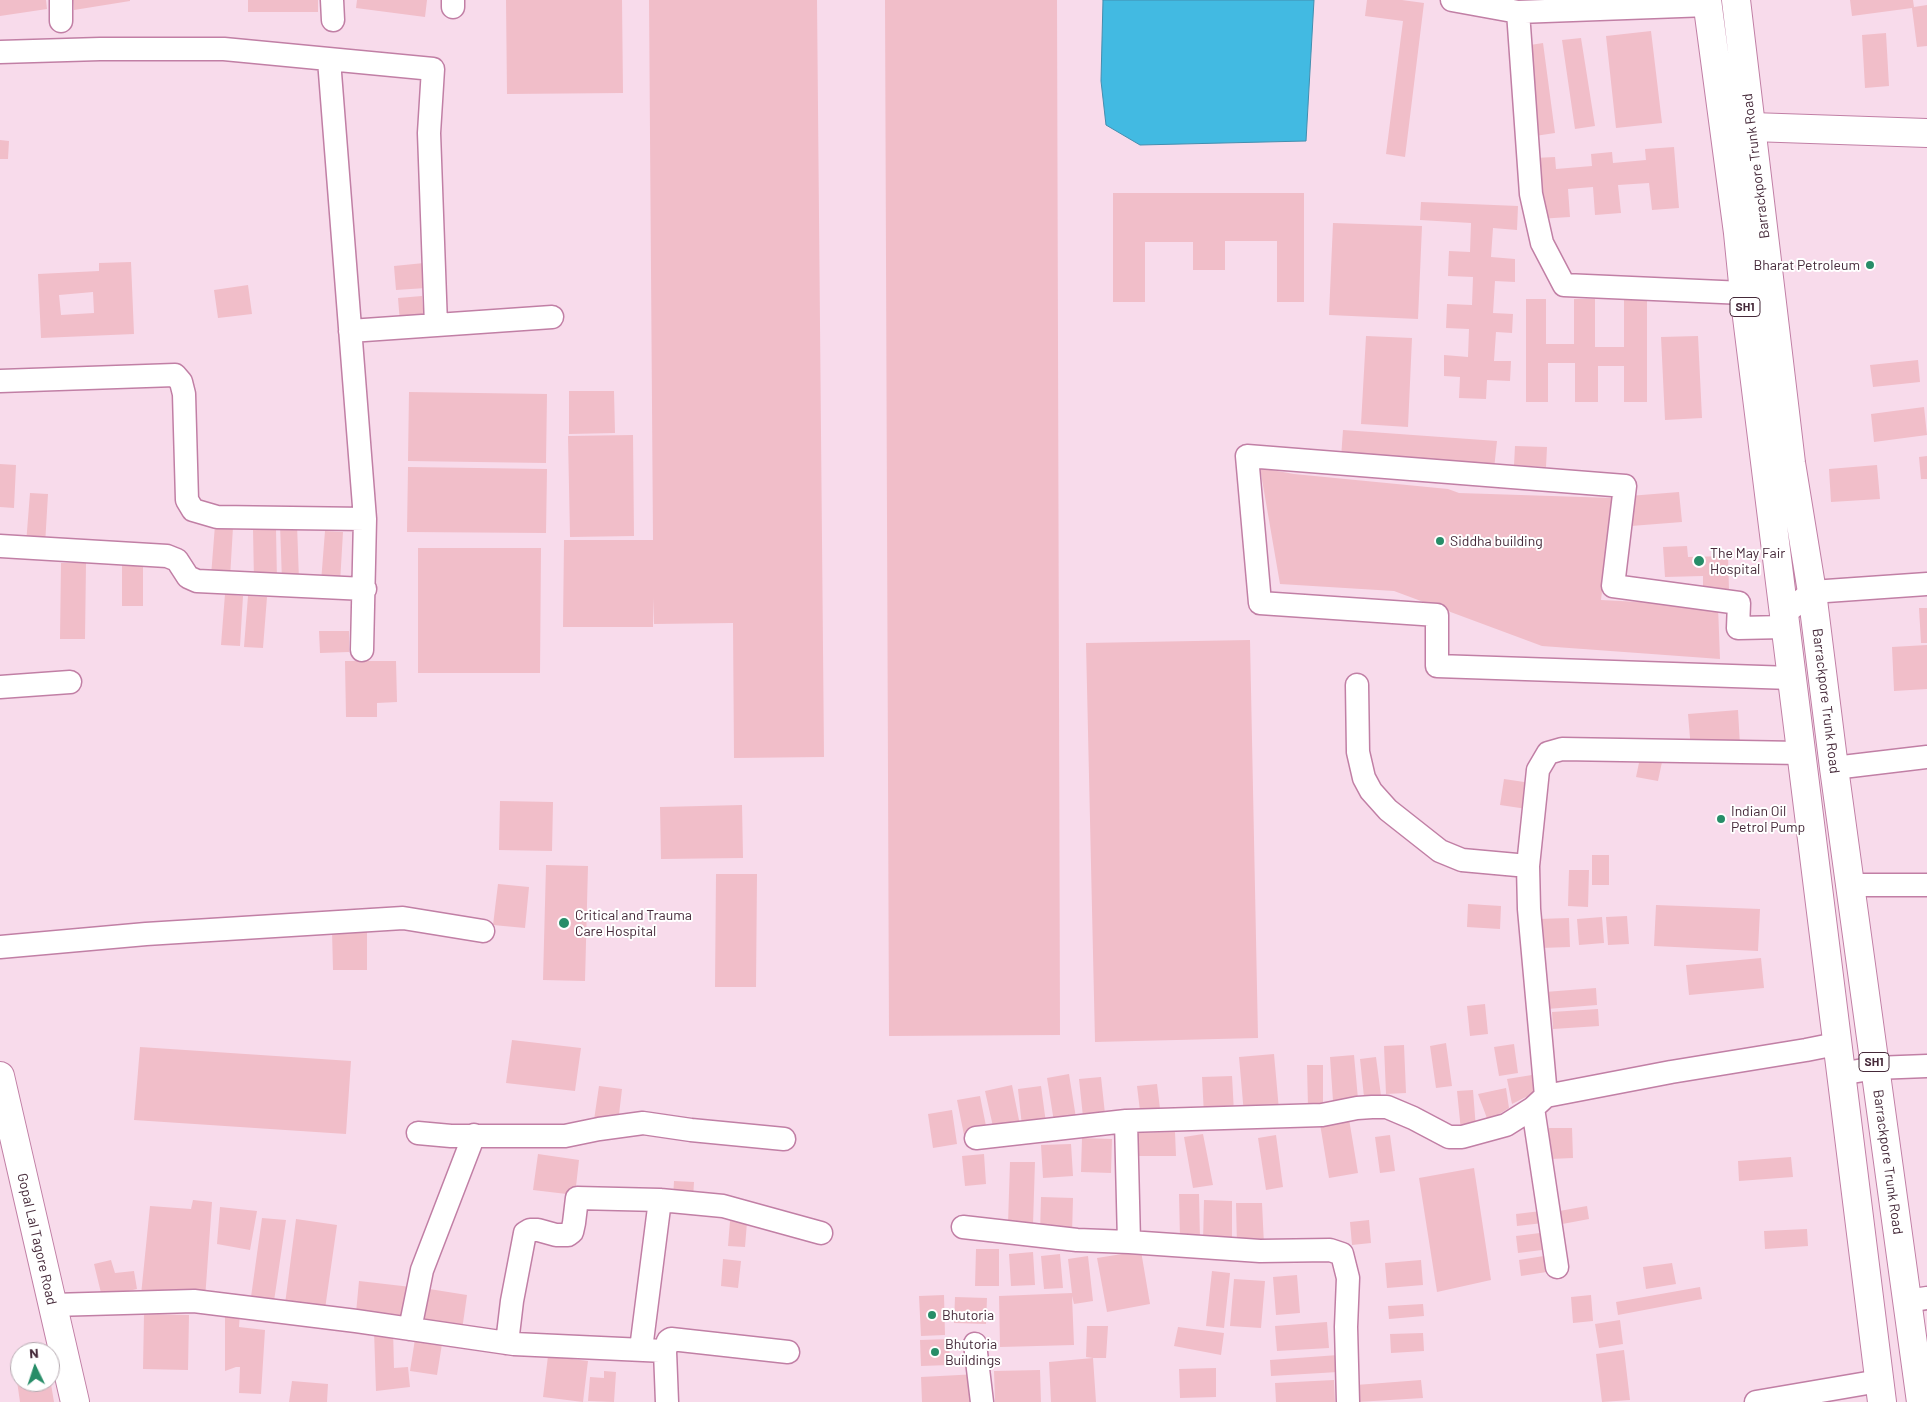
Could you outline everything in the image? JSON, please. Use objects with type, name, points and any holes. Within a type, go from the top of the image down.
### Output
[{"type":"main road","name":"Barrackpore Trunk Road","points":[[1736,0],[1792,463],[1812,592],[1875,1068],[1917,1300],[1921,1402]]},
{"type":"main road","name":"Barrackpore Trunk Road","points":[[1707,3],[1738,233],[1880,1391]]},
{"type":"main road","points":[[1752,127],[1927,133]]},
{"type":"main road","name":"Gopal Lal Tagore Road","points":[[0,1076],[75,1402]]},
{"type":"street","points":[[1452,0],[1518,12],[1707,3]]},
{"type":"street","points":[[1518,12],[1531,194],[1542,243],[1564,285],[1744,294]]},
{"type":"street","points":[[0,52],[100,49],[224,49],[433,69],[429,133],[436,325]]},
{"type":"street","points":[[329,60],[365,519],[365,590],[362,650]]},
{"type":"street","points":[[350,331],[552,316]]},
{"type":"street","points":[[0,382],[176,375],[182,382],[184,394],[186,500],[193,510],[217,517],[365,519]]},
{"type":"street","points":[[1792,678],[1437,666],[1437,615],[1260,603],[1247,456],[1625,486],[1613,586],[1739,603],[1738,628],[1785,621],[1812,592],[1927,584]]},
{"type":"street","points":[[0,546],[167,556],[177,560],[188,577],[197,581],[365,590]]},
{"type":"street","points":[[0,687],[70,682]]},
{"type":"street","points":[[1357,685],[1358,752],[1364,778],[1371,791],[1388,810],[1440,851],[1462,860],[1528,866]]},
{"type":"street","points":[[1558,1267],[1540,1102],[1529,909],[1528,866],[1538,770],[1548,753],[1562,748],[1801,753]]},
{"type":"street","points":[[1834,768],[1927,757]]},
{"type":"street","points":[[1850,885],[1927,885]]},
{"type":"street","points":[[0,947],[146,934],[402,918],[483,931]]},
{"type":"street","points":[[976,1138],[1126,1121],[1322,1115],[1357,1108],[1387,1107],[1449,1137],[1462,1137],[1506,1125],[1540,1102],[1671,1072],[1787,1054],[1836,1044]]},
{"type":"street","points":[[1840,1074],[1875,1068],[1927,1066]]},
{"type":"street","points":[[1126,1121],[1129,1242]]},
{"type":"street","points":[[418,1133],[452,1136],[565,1136],[599,1128],[642,1123],[784,1139]]},
{"type":"street","points":[[410,1329],[422,1270],[474,1135]]},
{"type":"street","points":[[507,1343],[525,1233],[530,1230],[538,1230],[556,1235],[568,1235],[572,1232],[577,1198],[660,1200],[723,1206],[820,1234]]},
{"type":"street","points":[[641,1349],[660,1200]]},
{"type":"street","points":[[963,1227],[1077,1240],[1260,1251],[1330,1250],[1342,1254],[1348,1278],[1346,1327],[1348,1402]]},
{"type":"street","points":[[53,1305],[194,1301],[507,1343],[665,1351]]},
{"type":"street","points":[[667,1402],[665,1351],[668,1341],[677,1338],[788,1352]]},
{"type":"street","points":[[975,1344],[982,1402]]},
{"type":"street","points":[[1756,1402],[1880,1391]]},
{"type":"water","points":[[1103,0],[1314,0],[1306,141],[1140,145],[1106,125],[1101,81]]},
{"type":"building","points":[[0,0],[46,0],[47,9],[0,16]]},
{"type":"building","points":[[73,0],[130,0],[130,1],[74,10]]},
{"type":"building","points":[[248,0],[318,0],[318,12],[248,12]]},
{"type":"building","points":[[357,0],[427,0],[425,17],[356,8]]},
{"type":"building","points":[[506,0],[622,0],[623,93],[507,94]]},
{"type":"building","points":[[649,0],[817,0],[824,757],[734,758],[733,623],[654,624],[653,598],[653,627],[563,627],[564,540],[653,540]]},
{"type":"building","points":[[885,0],[1057,0],[1060,1035],[889,1036]]},
{"type":"building","points":[[1367,0],[1402,0],[1424,3],[1405,157],[1386,154],[1403,21],[1365,16]]},
{"type":"building","points":[[1850,0],[1913,0],[1914,7],[1927,5],[1927,46],[1917,47],[1912,8],[1852,16]]},
{"type":"building","points":[[1651,31],[1662,123],[1616,128],[1606,36]]},
{"type":"building","points":[[1886,33],[1889,86],[1865,88],[1862,35]]},
{"type":"building","points":[[1581,38],[1595,126],[1575,129],[1562,40]]},
{"type":"building","points":[[1543,43],[1555,133],[1535,136],[1524,46]]},
{"type":"building","points":[[0,140],[9,141],[8,159],[0,159]]},
{"type":"building","points":[[1674,147],[1679,208],[1652,210],[1649,183],[1618,185],[1621,213],[1595,215],[1593,187],[1568,189],[1570,217],[1538,219],[1534,158],[1555,157],[1556,169],[1592,166],[1591,154],[1612,152],[1613,163],[1646,160],[1645,149]]},
{"type":"building","points":[[1113,193],[1304,193],[1304,302],[1277,302],[1277,241],[1225,241],[1225,270],[1193,270],[1193,242],[1145,242],[1145,302],[1113,302]]},
{"type":"building","points":[[1421,202],[1518,206],[1517,230],[1493,228],[1491,257],[1515,259],[1515,282],[1495,281],[1493,313],[1513,314],[1512,333],[1496,332],[1494,361],[1511,361],[1510,381],[1487,380],[1486,399],[1459,398],[1460,377],[1444,376],[1444,355],[1468,357],[1469,329],[1446,328],[1447,304],[1472,305],[1473,277],[1448,276],[1449,251],[1470,252],[1471,223],[1420,220]]},
{"type":"building","points":[[1333,223],[1422,226],[1418,319],[1329,315]]},
{"type":"building","points":[[131,262],[134,334],[41,338],[38,274],[99,271],[99,263]],"holes":[[[93,292],[94,313],[61,315],[59,295]]]},
{"type":"building","points":[[424,263],[426,288],[396,290],[394,266]]},
{"type":"building","points":[[248,285],[252,314],[218,318],[214,290]]},
{"type":"building","points":[[422,296],[424,321],[400,323],[398,298]]},
{"type":"building","points":[[1526,299],[1546,299],[1546,344],[1574,344],[1574,299],[1595,299],[1595,347],[1624,347],[1624,299],[1647,299],[1647,402],[1624,402],[1624,366],[1598,366],[1598,402],[1575,402],[1575,363],[1548,363],[1548,402],[1526,402]]},
{"type":"building","points":[[1366,336],[1412,338],[1408,427],[1361,424]]},
{"type":"building","points":[[1698,336],[1702,418],[1665,420],[1661,337]]},
{"type":"building","points":[[1918,360],[1920,382],[1873,387],[1870,365]]},
{"type":"building","points":[[569,391],[614,391],[615,433],[569,434]]},
{"type":"building","points":[[409,392],[547,394],[546,463],[408,461]]},
{"type":"building","points":[[1924,407],[1927,435],[1874,442],[1871,414]]},
{"type":"building","points":[[1343,430],[1497,441],[1494,469],[1341,458]]},
{"type":"building","points":[[633,435],[634,536],[570,537],[568,436]]},
{"type":"building","points":[[1515,446],[1547,447],[1546,467],[1514,465]]},
{"type":"building","points":[[1927,456],[1927,479],[1921,479],[1919,457]]},
{"type":"building","points":[[0,464],[16,465],[14,508],[0,507]]},
{"type":"building","points":[[1877,465],[1880,499],[1831,502],[1829,469]]},
{"type":"building","points":[[408,467],[547,469],[546,533],[407,532]]},
{"type":"building","name":"Siddha building","points":[[1260,468],[1294,474],[1448,489],[1459,493],[1613,498],[1601,600],[1718,606],[1720,659],[1542,646],[1394,591],[1280,584]]},
{"type":"building","points":[[1679,492],[1682,522],[1631,526],[1629,496]]},
{"type":"building","points":[[30,493],[48,494],[45,545],[26,544]]},
{"type":"building","points":[[280,524],[297,524],[299,580],[282,581]]},
{"type":"building","points":[[215,525],[233,527],[230,578],[211,576]]},
{"type":"building","points":[[253,529],[276,529],[277,581],[254,581]]},
{"type":"building","points":[[325,531],[343,532],[340,583],[321,582]]},
{"type":"building","points":[[1687,546],[1688,557],[1728,556],[1729,590],[1703,591],[1703,576],[1665,577],[1663,547]]},
{"type":"building","points":[[418,548],[541,548],[540,673],[418,673]]},
{"type":"building","points":[[61,563],[86,563],[85,639],[60,639]]},
{"type":"building","points":[[122,564],[143,564],[143,606],[122,606]]},
{"type":"building","points":[[225,594],[243,596],[240,646],[221,645]]},
{"type":"building","points":[[248,596],[267,597],[263,648],[244,647]]},
{"type":"building","points":[[1919,608],[1927,608],[1927,643],[1921,643]]},
{"type":"building","points":[[319,631],[349,631],[349,652],[320,653]]},
{"type":"building","points":[[1250,640],[1258,1038],[1095,1042],[1086,643]]},
{"type":"building","points":[[1927,645],[1927,689],[1894,691],[1892,647]]},
{"type":"building","points":[[345,661],[396,661],[397,702],[377,703],[377,717],[346,717]]},
{"type":"building","points":[[1738,710],[1740,746],[1691,750],[1688,714]]},
{"type":"building","points":[[1640,758],[1662,762],[1658,781],[1636,777]]},
{"type":"building","points":[[1504,779],[1531,783],[1527,809],[1500,805]]},
{"type":"building","points":[[500,801],[553,802],[552,851],[499,850]]},
{"type":"building","points":[[742,805],[743,858],[661,859],[660,807]]},
{"type":"building","points":[[1592,855],[1609,855],[1609,885],[1592,885]]},
{"type":"building","points":[[546,865],[588,866],[585,981],[543,980]]},
{"type":"building","points":[[1569,870],[1589,870],[1588,907],[1568,906]]},
{"type":"building","points":[[716,874],[757,874],[756,987],[715,987]]},
{"type":"building","points":[[498,884],[529,887],[525,928],[493,925]]},
{"type":"building","points":[[1468,904],[1501,906],[1500,929],[1467,927]]},
{"type":"building","points":[[1656,905],[1760,909],[1758,951],[1654,946]]},
{"type":"building","points":[[1627,916],[1629,944],[1608,945],[1606,917]]},
{"type":"building","points":[[1602,917],[1604,943],[1579,945],[1577,919]]},
{"type":"building","points":[[1569,918],[1570,947],[1540,948],[1538,919]]},
{"type":"building","points":[[332,930],[367,930],[367,970],[333,970]]},
{"type":"building","points":[[1761,958],[1764,988],[1689,995],[1686,965]]},
{"type":"building","points":[[1596,988],[1597,1005],[1547,1009],[1545,992]]},
{"type":"building","points":[[1485,1004],[1488,1034],[1470,1036],[1467,1006]]},
{"type":"building","points":[[1598,1009],[1599,1026],[1553,1029],[1552,1012]]},
{"type":"building","points":[[512,1040],[581,1048],[575,1091],[506,1083]]},
{"type":"building","points":[[1446,1043],[1452,1086],[1436,1088],[1430,1046]]},
{"type":"building","points":[[1514,1044],[1518,1073],[1499,1076],[1494,1047]]},
{"type":"building","points":[[1404,1045],[1406,1093],[1386,1094],[1384,1046]]},
{"type":"building","points":[[140,1047],[351,1061],[346,1134],[134,1120]]},
{"type":"building","points":[[1274,1054],[1279,1110],[1244,1114],[1239,1057]]},
{"type":"building","points":[[1354,1055],[1358,1099],[1333,1101],[1330,1057]]},
{"type":"building","points":[[1376,1057],[1381,1096],[1364,1097],[1360,1059]]},
{"type":"building","points":[[1307,1065],[1323,1065],[1323,1107],[1308,1107]]},
{"type":"building","points":[[1069,1074],[1076,1118],[1054,1122],[1047,1078]]},
{"type":"building","points":[[1538,1074],[1540,1090],[1512,1104],[1507,1079]]},
{"type":"building","points":[[1232,1076],[1234,1113],[1204,1115],[1202,1077]]},
{"type":"building","points":[[1101,1077],[1105,1114],[1083,1117],[1079,1079]]},
{"type":"building","points":[[1157,1084],[1160,1109],[1140,1111],[1137,1086]]},
{"type":"building","points":[[1012,1085],[1020,1125],[994,1131],[985,1091]]},
{"type":"building","points":[[599,1086],[622,1089],[618,1123],[594,1120]]},
{"type":"building","points":[[1041,1086],[1046,1123],[1022,1126],[1018,1089]]},
{"type":"building","points":[[1506,1088],[1509,1108],[1488,1121],[1478,1094]]},
{"type":"building","points":[[1473,1090],[1476,1129],[1461,1131],[1457,1091]]},
{"type":"building","points":[[980,1096],[987,1131],[964,1135],[957,1100]]},
{"type":"building","points":[[952,1110],[957,1144],[933,1148],[928,1114]]},
{"type":"building","points":[[1349,1119],[1358,1173],[1329,1178],[1320,1124]]},
{"type":"building","points":[[1549,1128],[1572,1128],[1573,1158],[1550,1159]]},
{"type":"building","points":[[1175,1132],[1176,1156],[1138,1156],[1137,1133]]},
{"type":"building","points":[[1203,1134],[1213,1185],[1193,1188],[1184,1137]]},
{"type":"building","points":[[1276,1135],[1283,1187],[1266,1190],[1258,1138]]},
{"type":"building","points":[[1390,1135],[1395,1171],[1380,1173],[1375,1137]]},
{"type":"building","points":[[1082,1138],[1112,1139],[1111,1173],[1081,1172]]},
{"type":"building","points":[[1071,1144],[1073,1176],[1043,1178],[1041,1145]]},
{"type":"building","points":[[538,1154],[579,1160],[575,1195],[533,1190]]},
{"type":"building","points":[[984,1154],[986,1184],[965,1186],[962,1156]]},
{"type":"building","points":[[1791,1157],[1793,1177],[1739,1181],[1738,1161]]},
{"type":"building","points":[[1010,1162],[1035,1162],[1033,1225],[1008,1224]]},
{"type":"building","points":[[1474,1168],[1491,1280],[1437,1292],[1419,1178]]},
{"type":"building","points":[[674,1181],[694,1182],[693,1199],[673,1198]]},
{"type":"building","points":[[1179,1194],[1199,1194],[1200,1239],[1180,1239]]},
{"type":"building","points":[[1041,1197],[1073,1198],[1072,1234],[1040,1234]]},
{"type":"building","points":[[193,1200],[212,1202],[205,1299],[141,1295],[150,1206],[191,1209]]},
{"type":"building","points":[[1204,1200],[1232,1201],[1232,1243],[1203,1242]]},
{"type":"building","points":[[1236,1203],[1262,1203],[1264,1245],[1237,1246]]},
{"type":"building","points":[[1587,1206],[1589,1219],[1557,1225],[1554,1212]]},
{"type":"building","points":[[220,1207],[257,1211],[250,1250],[217,1244]]},
{"type":"building","points":[[1541,1211],[1543,1223],[1517,1226],[1516,1214]]},
{"type":"building","points":[[262,1218],[286,1220],[274,1301],[251,1297]]},
{"type":"building","points":[[296,1219],[337,1225],[325,1309],[285,1304]]},
{"type":"building","points":[[1369,1220],[1371,1243],[1352,1245],[1350,1222]]},
{"type":"building","points":[[730,1221],[747,1222],[745,1247],[728,1246]]},
{"type":"building","points":[[1807,1229],[1808,1246],[1765,1249],[1764,1231]]},
{"type":"building","points":[[1548,1232],[1550,1249],[1518,1253],[1516,1236]]},
{"type":"building","points":[[976,1249],[999,1249],[999,1286],[975,1286]]},
{"type":"building","points":[[1141,1251],[1150,1304],[1107,1312],[1097,1258]]},
{"type":"building","points":[[1033,1252],[1035,1285],[1011,1286],[1009,1254]]},
{"type":"building","points":[[1060,1254],[1063,1288],[1044,1289],[1041,1256]]},
{"type":"building","points":[[1550,1255],[1553,1271],[1521,1276],[1519,1260]]},
{"type":"building","points":[[1088,1256],[1093,1301],[1074,1304],[1072,1296],[1074,1345],[1000,1347],[999,1296],[1072,1293],[1068,1259]]},
{"type":"building","points":[[723,1259],[741,1261],[738,1288],[721,1286]]},
{"type":"building","points":[[111,1260],[115,1273],[134,1271],[137,1289],[102,1297],[94,1264]]},
{"type":"building","points":[[1421,1260],[1423,1285],[1387,1288],[1385,1263]]},
{"type":"building","points":[[1672,1263],[1676,1284],[1646,1289],[1643,1267]]},
{"type":"building","points":[[1212,1271],[1230,1273],[1224,1328],[1206,1326]]},
{"type":"building","points":[[1297,1275],[1300,1313],[1276,1315],[1273,1277]]},
{"type":"building","points":[[1234,1279],[1265,1281],[1261,1328],[1230,1326]]},
{"type":"building","points":[[359,1281],[411,1287],[407,1319],[356,1313]]},
{"type":"building","points":[[1700,1287],[1702,1299],[1618,1315],[1616,1302]]},
{"type":"building","points":[[423,1288],[467,1295],[462,1330],[418,1323]]},
{"type":"building","name":"Bhutoria","points":[[944,1295],[945,1335],[921,1336],[919,1296]]},
{"type":"building","points":[[1591,1295],[1593,1321],[1573,1323],[1571,1297]]},
{"type":"building","name":"Bhutoria","points":[[955,1297],[987,1298],[986,1324],[954,1323]]},
{"type":"building","points":[[1423,1304],[1424,1316],[1389,1319],[1388,1306]]},
{"type":"building","points":[[225,1310],[240,1312],[239,1327],[265,1330],[261,1394],[239,1393],[240,1367],[225,1371]]},
{"type":"building","points":[[144,1314],[189,1315],[188,1370],[143,1369]]},
{"type":"building","points":[[1620,1320],[1623,1344],[1599,1348],[1595,1324]]},
{"type":"building","points":[[1327,1322],[1329,1348],[1277,1351],[1275,1326]]},
{"type":"building","points":[[1087,1326],[1108,1326],[1106,1358],[1086,1357]]},
{"type":"building","points":[[1178,1327],[1224,1333],[1221,1355],[1174,1346]]},
{"type":"building","points":[[393,1329],[394,1368],[408,1367],[410,1387],[376,1391],[374,1330]]},
{"type":"building","points":[[1423,1333],[1424,1351],[1391,1353],[1390,1334]]},
{"type":"building","points":[[415,1339],[442,1344],[437,1375],[410,1371]]},
{"type":"building","name":"Bhutoria Buildings","points":[[949,1339],[950,1365],[921,1366],[920,1340]]},
{"type":"building","points":[[1624,1350],[1630,1400],[1602,1402],[1596,1354]]},
{"type":"building","points":[[1338,1355],[1338,1372],[1271,1376],[1270,1360]]},
{"type":"building","points":[[548,1356],[588,1361],[583,1402],[543,1397]]},
{"type":"building","points":[[1093,1358],[1096,1402],[1051,1402],[1049,1362]]},
{"type":"building","points":[[1216,1368],[1216,1397],[1180,1398],[1179,1369]]},
{"type":"building","points":[[1040,1370],[1041,1402],[995,1402],[994,1371]]},
{"type":"building","points":[[604,1371],[616,1372],[614,1402],[588,1401],[590,1377],[604,1378]]},
{"type":"building","points":[[978,1374],[980,1402],[922,1402],[921,1377]]},
{"type":"building","points":[[1334,1380],[1335,1402],[1276,1402],[1275,1383]]},
{"type":"building","points":[[1421,1380],[1423,1398],[1357,1402],[1356,1385]]},
{"type":"building","points":[[292,1381],[328,1384],[327,1402],[289,1402]]},
{"type":"building","points":[[19,1392],[52,1392],[54,1402],[20,1402]]},
{"type":"place","name":"Bharat Petroleum","points":[[1870,265]]},
{"type":"place","name":"Siddha building","points":[[1440,541]]},
{"type":"place","name":"The May Fair Hospital","points":[[1699,561]]},
{"type":"place","name":"Indian Oil Petrol Pump","points":[[1721,819]]},
{"type":"place","name":"Critical and Trauma Care Hospital","points":[[564,923]]},
{"type":"place","name":"Bhutoria","points":[[932,1315]]},
{"type":"place","name":"Bhutoria Buildings","points":[[935,1352]]}]
